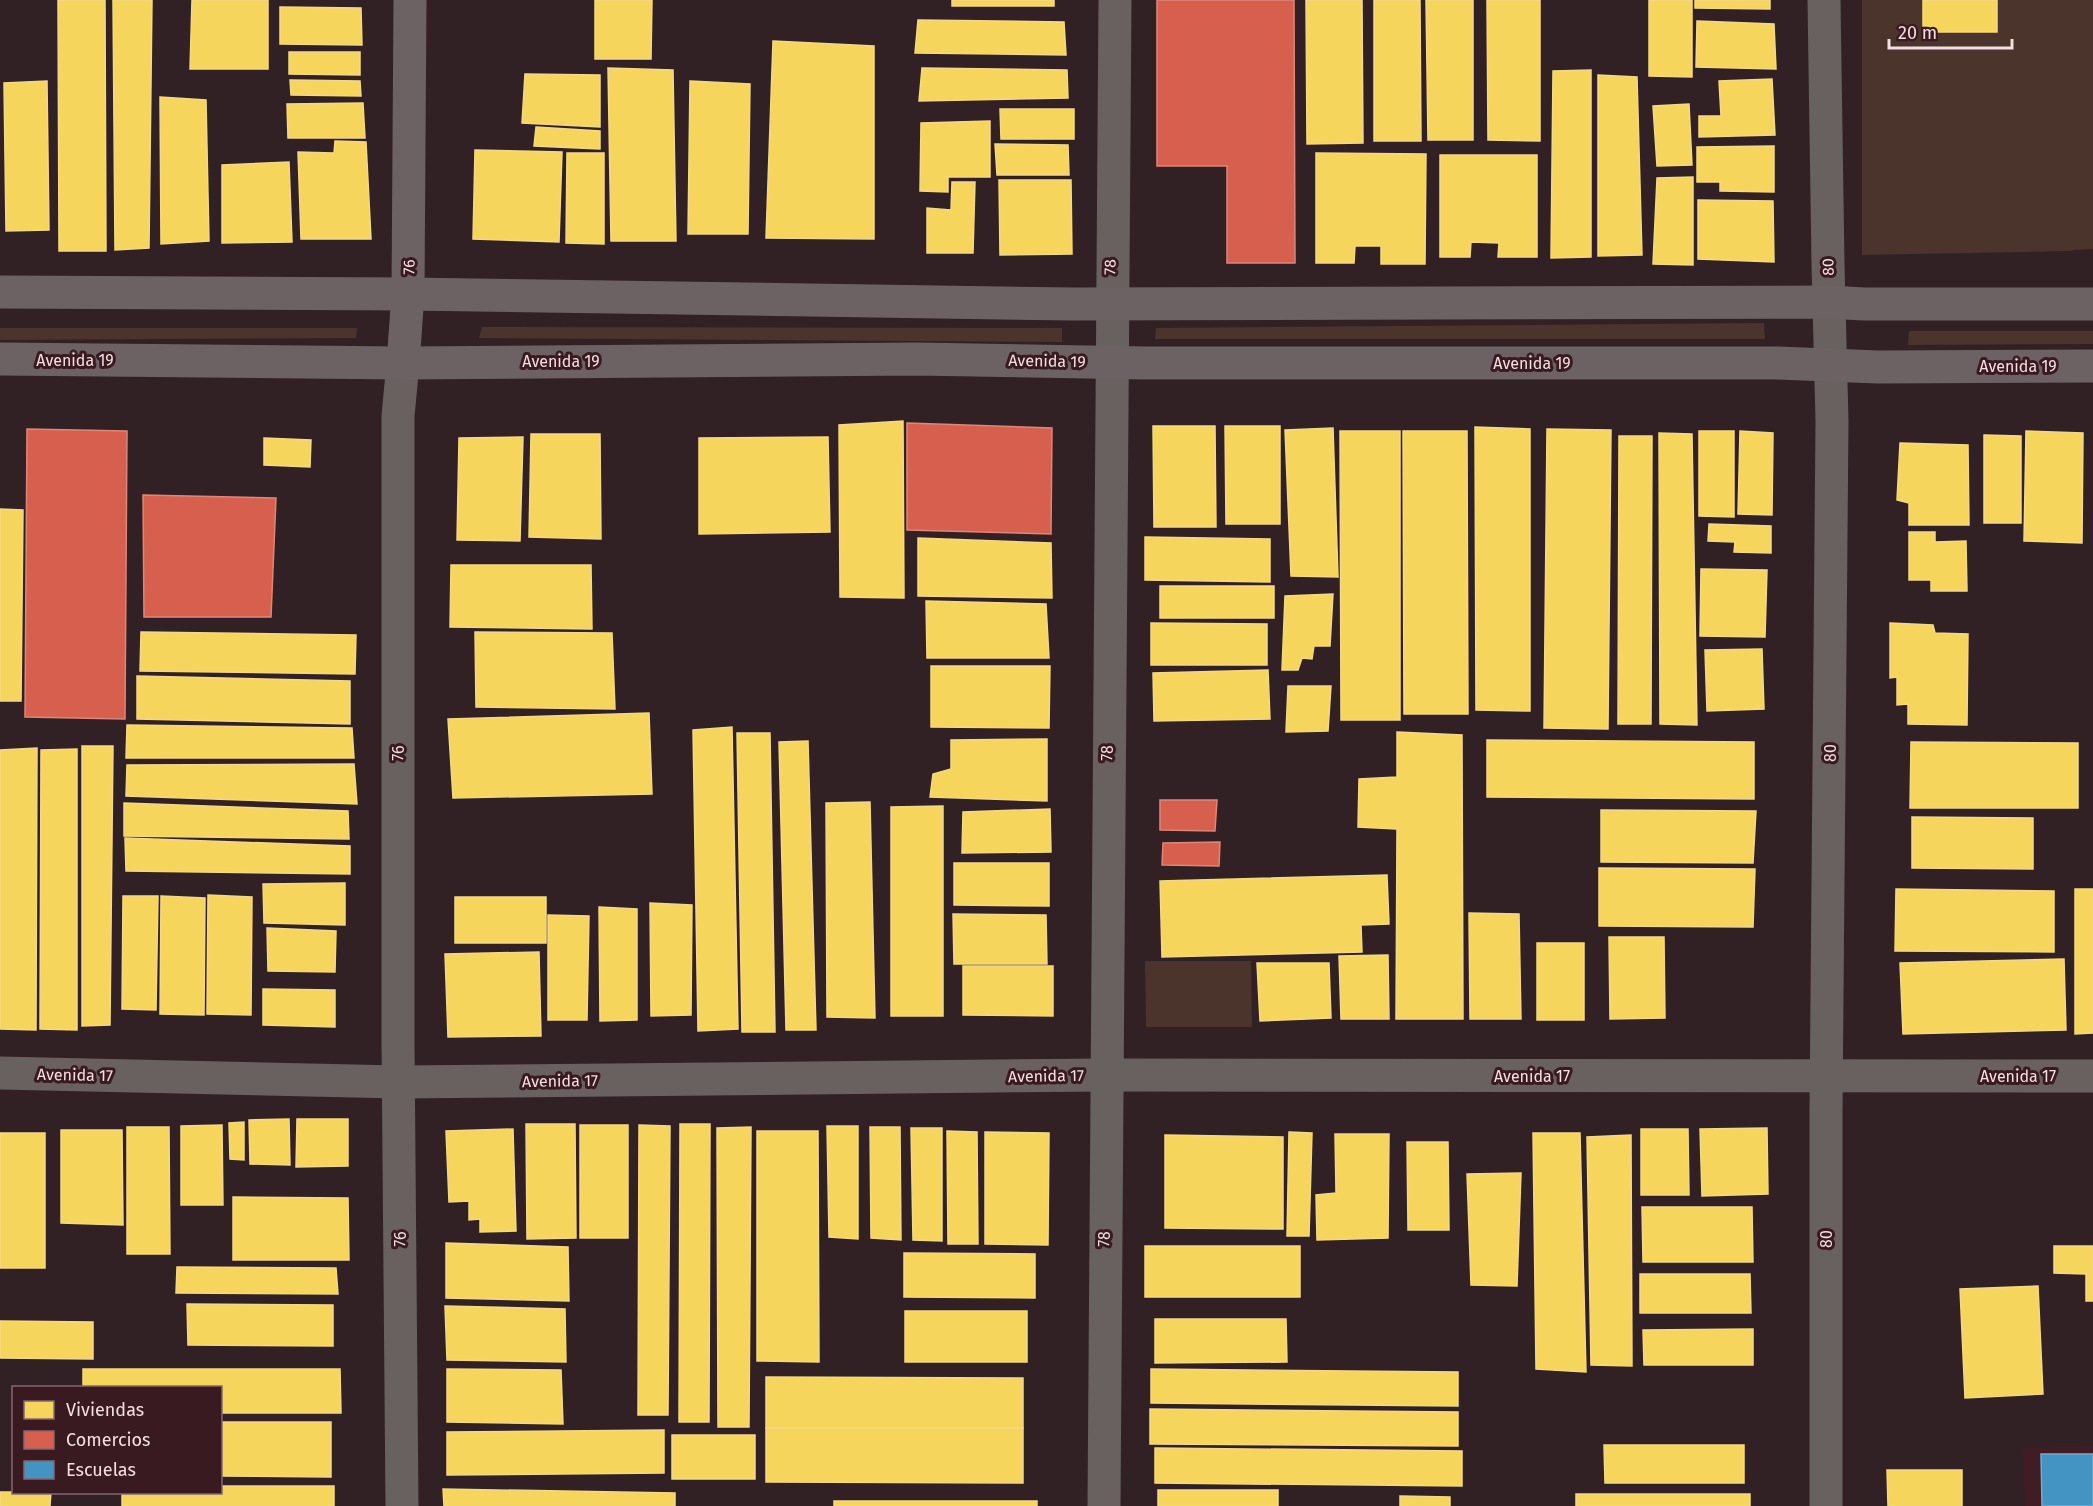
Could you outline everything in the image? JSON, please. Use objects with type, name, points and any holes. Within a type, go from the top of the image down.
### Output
[{"type":"main road","name":"76","points":[[403,363],[408,294],[411,0]]},
{"type":"main road","points":[[0,292],[408,294],[1110,303],[2093,304]]},
{"type":"main road","name":"Avenida 19","points":[[0,359],[403,363],[917,359],[1110,363],[1778,363],[1878,367],[2093,366]]},
{"type":"street","name":"78","points":[[1104,1506],[1104,1075],[1110,303],[1115,0]]},
{"type":"street","name":"80","points":[[1824,0],[1832,421],[1826,1506]]},
{"type":"street","name":"76","points":[[402,1506],[398,416],[403,363]]},
{"type":"street","name":"Avenida 17","points":[[0,1073],[399,1083],[1104,1075],[2093,1076]]},
{"type":"shaded area","points":[[1862,0],[2093,0],[2093,249],[1862,255]]},
{"type":"shaded area","points":[[1764,323],[1765,339],[1155,339],[1156,328]]},
{"type":"shaded area","points":[[482,327],[1062,328],[1062,342],[479,338]]},
{"type":"shaded area","points":[[0,328],[357,328],[356,338],[0,340]]},
{"type":"shaded area","points":[[1909,331],[2093,331],[2093,344],[1908,345]]},
{"type":"shaded area","points":[[1145,961],[1251,961],[1252,1027],[1146,1027]]},
{"type":"shaded area","points":[[2093,1446],[2093,1506],[2025,1506],[2023,1448]]},
{"type":"building: Viviendas","points":[[58,0],[105,0],[106,251],[59,251]]},
{"type":"building: Viviendas","points":[[113,0],[152,0],[149,248],[115,250]]},
{"type":"building: Viviendas","points":[[192,0],[268,0],[268,69],[190,69]]},
{"type":"building: Viviendas","points":[[595,0],[652,0],[651,59],[595,59]]},
{"type":"building: Viviendas","points":[[952,0],[1054,0],[1054,6],[952,6]]},
{"type":"building: Viviendas","points":[[1306,0],[1362,0],[1363,143],[1307,144]]},
{"type":"building: Viviendas","points":[[1374,0],[1420,0],[1421,141],[1374,141]]},
{"type":"building: Viviendas","points":[[1426,0],[1473,0],[1473,140],[1428,140]]},
{"type":"building: Viviendas","points":[[1487,0],[1540,0],[1540,141],[1488,140]]},
{"type":"building: Viviendas","points":[[1649,0],[1692,0],[1692,77],[1649,76]]},
{"type":"building: Viviendas","points":[[1695,0],[1770,0],[1770,9],[1695,8]]},
{"type":"building: Viviendas","points":[[1923,0],[1997,0],[1997,32],[1923,32]]},
{"type":"building: Viviendas","points":[[280,7],[361,8],[362,45],[280,44]]},
{"type":"building: Viviendas","points":[[918,20],[1064,22],[1066,55],[915,53]]},
{"type":"building: Viviendas","points":[[1697,21],[1774,24],[1776,69],[1696,67]]},
{"type":"building: Viviendas","points":[[773,41],[874,46],[874,239],[766,238]]},
{"type":"building: Viviendas","points":[[289,52],[360,52],[360,75],[289,74]]},
{"type":"building: Viviendas","points":[[608,68],[673,70],[676,241],[611,241]]},
{"type":"building: Viviendas","points":[[922,68],[1067,70],[1068,98],[919,101]]},
{"type":"building: Viviendas","points":[[1591,70],[1591,257],[1551,258],[1553,71]]},
{"type":"building: Viviendas","points":[[525,74],[600,75],[600,127],[522,123]]},
{"type":"building: Viviendas","points":[[1598,75],[1637,77],[1642,255],[1598,256]]},
{"type":"building: Viviendas","points":[[1772,79],[1775,135],[1699,137],[1699,116],[1721,116],[1719,81]]},
{"type":"building: Viviendas","points":[[290,80],[360,81],[361,96],[291,95]]},
{"type":"building: Viviendas","points":[[47,81],[49,230],[6,231],[4,83]]},
{"type":"building: Viviendas","points":[[690,81],[750,84],[748,234],[688,234]]},
{"type":"building: Viviendas","points":[[160,97],[206,100],[209,241],[161,244]]},
{"type":"building: Viviendas","points":[[363,103],[365,138],[288,138],[287,104]]},
{"type":"building: Viviendas","points":[[1689,104],[1692,165],[1657,166],[1653,106]]},
{"type":"building: Viviendas","points":[[1000,109],[1074,109],[1074,139],[1001,139]]},
{"type":"building: Viviendas","points":[[990,121],[990,177],[948,177],[948,192],[920,191],[921,123]]},
{"type":"building: Viviendas","points":[[536,127],[600,131],[600,149],[534,146]]},
{"type":"building: Viviendas","points":[[335,141],[366,142],[371,239],[301,239],[298,152],[334,153]]},
{"type":"building: Viviendas","points":[[995,144],[1068,145],[1069,175],[997,175]]},
{"type":"building: Viviendas","points":[[1774,146],[1774,192],[1720,191],[1720,182],[1697,182],[1697,147]]},
{"type":"building: Viviendas","points":[[475,150],[562,152],[559,242],[473,239]]},
{"type":"building: Viviendas","points":[[567,153],[604,153],[604,244],[566,243]]},
{"type":"building: Viviendas","points":[[1316,153],[1426,154],[1425,264],[1381,264],[1381,246],[1355,246],[1354,263],[1316,263]]},
{"type":"building: Viviendas","points":[[1440,155],[1537,155],[1537,257],[1498,257],[1499,243],[1471,242],[1470,257],[1440,257]]},
{"type":"building: Viviendas","points":[[289,162],[292,242],[222,243],[222,165]]},
{"type":"building: Viviendas","points":[[1693,177],[1693,265],[1653,264],[1657,178]]},
{"type":"building: Viviendas","points":[[999,180],[1071,180],[1072,254],[1000,255]]},
{"type":"building: Viviendas","points":[[952,182],[975,182],[973,253],[927,253],[927,208],[951,210]]},
{"type":"building: Viviendas","points":[[1698,200],[1773,201],[1774,262],[1698,259]]},
{"type":"building: Viviendas","points":[[903,421],[904,598],[840,597],[839,425]]},
{"type":"building: Viviendas","points":[[1153,426],[1215,426],[1216,527],[1154,527]]},
{"type":"building: Viviendas","points":[[1225,426],[1280,426],[1280,524],[1226,524]]},
{"type":"building: Viviendas","points":[[1475,427],[1530,429],[1530,711],[1476,710]]},
{"type":"building: Viviendas","points":[[1333,428],[1338,577],[1291,576],[1285,430]]},
{"type":"building: Viviendas","points":[[1547,429],[1611,430],[1608,729],[1544,728]]},
{"type":"building: Viviendas","points":[[1340,431],[1400,431],[1400,720],[1341,720]]},
{"type":"building: Viviendas","points":[[1403,431],[1467,431],[1468,714],[1404,714]]},
{"type":"building: Viviendas","points":[[1699,431],[1734,431],[1734,517],[1699,516]]},
{"type":"building: Viviendas","points":[[1740,431],[1773,433],[1772,515],[1738,514]]},
{"type":"building: Viviendas","points":[[2026,431],[2083,433],[2082,543],[2024,541]]},
{"type":"building: Viviendas","points":[[1659,433],[1692,434],[1697,725],[1660,724]]},
{"type":"building: Viviendas","points":[[531,434],[600,434],[601,539],[529,537]]},
{"type":"building: Viviendas","points":[[1984,435],[2021,436],[2021,523],[1984,523]]},
{"type":"building: Viviendas","points":[[1619,436],[1652,436],[1651,724],[1618,724]]},
{"type":"building: Viviendas","points":[[523,437],[520,541],[457,540],[459,438]]},
{"type":"building: Viviendas","points":[[828,437],[830,532],[699,534],[699,438]]},
{"type":"building: Viviendas","points":[[264,438],[311,440],[310,467],[264,465]]},
{"type":"building: Viviendas","points":[[1900,443],[1968,445],[1969,525],[1909,525],[1909,503],[1897,500]]},
{"type":"building: Viviendas","points":[[0,509],[23,510],[21,701],[0,701]]},
{"type":"building: Viviendas","points":[[1709,524],[1771,526],[1771,553],[1734,552],[1735,542],[1708,541]]},
{"type":"building: Viviendas","points":[[1909,532],[1935,532],[1935,542],[1966,541],[1967,591],[1931,591],[1931,580],[1909,580]]},
{"type":"building: Viviendas","points":[[1145,537],[1270,539],[1270,582],[1145,580]]},
{"type":"building: Viviendas","points":[[918,538],[1051,543],[1052,598],[918,596]]},
{"type":"building: Viviendas","points":[[451,565],[591,565],[592,629],[450,627]]},
{"type":"building: Viviendas","points":[[1701,569],[1767,570],[1765,637],[1700,636]]},
{"type":"building: Viviendas","points":[[1160,586],[1274,586],[1274,618],[1160,618]]},
{"type":"building: Viviendas","points":[[1333,594],[1330,646],[1314,646],[1312,659],[1302,658],[1298,670],[1282,670],[1285,596]]},
{"type":"building: Viviendas","points":[[926,601],[1046,604],[1049,658],[927,658]]},
{"type":"building: Viviendas","points":[[1151,623],[1267,624],[1267,665],[1151,665]]},
{"type":"building: Viviendas","points":[[1890,623],[1933,625],[1935,633],[1968,634],[1967,725],[1908,724],[1908,704],[1897,705],[1897,677],[1890,678]]},
{"type":"building: Viviendas","points":[[141,632],[356,635],[355,674],[140,671]]},
{"type":"building: Viviendas","points":[[475,632],[612,633],[615,709],[476,707]]},
{"type":"building: Viviendas","points":[[1762,649],[1764,709],[1707,711],[1705,650]]},
{"type":"building: Viviendas","points":[[931,666],[1050,666],[1049,728],[931,727]]},
{"type":"building: Viviendas","points":[[1268,670],[1270,719],[1154,721],[1153,673]]},
{"type":"building: Viviendas","points":[[137,676],[350,681],[350,724],[137,719]]},
{"type":"building: Viviendas","points":[[1288,686],[1331,686],[1328,731],[1286,732]]},
{"type":"building: Viviendas","points":[[649,713],[652,794],[453,798],[448,719]]},
{"type":"building: Viviendas","points":[[127,725],[352,728],[354,758],[126,758]]},
{"type":"building: Viviendas","points":[[732,727],[738,1029],[698,1031],[693,730]]},
{"type":"building: Viviendas","points":[[1397,732],[1462,735],[1463,1019],[1396,1019],[1397,829],[1358,827],[1359,779],[1397,777]]},
{"type":"building: Viviendas","points":[[737,733],[770,733],[775,1032],[742,1032]]},
{"type":"building: Viviendas","points":[[1047,739],[1047,801],[930,797],[933,774],[951,769],[951,740]]},
{"type":"building: Viviendas","points":[[1487,740],[1754,742],[1754,799],[1487,797]]},
{"type":"building: Viviendas","points":[[808,741],[816,1030],[786,1030],[779,742]]},
{"type":"building: Viviendas","points":[[1911,742],[2078,743],[2078,808],[1910,808]]},
{"type":"building: Viviendas","points":[[82,746],[113,746],[110,1025],[82,1026]]},
{"type":"building: Viviendas","points":[[37,748],[36,1030],[0,1029],[0,750]]},
{"type":"building: Viviendas","points":[[77,749],[77,1030],[40,1029],[41,750]]},
{"type":"building: Viviendas","points":[[354,764],[357,804],[126,796],[127,765]]},
{"type":"building: Viviendas","points":[[870,802],[875,1018],[827,1017],[826,803]]},
{"type":"building: Viviendas","points":[[124,803],[348,811],[349,839],[124,836]]},
{"type":"building: Viviendas","points":[[943,806],[943,1016],[891,1016],[891,807]]},
{"type":"building: Viviendas","points":[[1050,809],[1051,852],[962,853],[963,812]]},
{"type":"building: Viviendas","points":[[1601,810],[1756,811],[1753,863],[1601,862]]},
{"type":"building: Viviendas","points":[[1912,817],[2033,818],[2033,869],[1912,868]]},
{"type":"building: Viviendas","points":[[125,838],[350,846],[350,874],[126,871]]},
{"type":"building: Viviendas","points":[[954,863],[1049,863],[1049,906],[954,905]]},
{"type":"building: Viviendas","points":[[1599,868],[1755,869],[1753,927],[1599,926]]},
{"type":"building: Viviendas","points":[[1387,875],[1389,924],[1361,925],[1362,952],[1162,957],[1160,881]]},
{"type":"building: Viviendas","points":[[345,883],[345,925],[264,923],[263,884]]},
{"type":"building: Viviendas","points":[[1896,889],[2054,891],[2054,952],[1895,951]]},
{"type":"building: Viviendas","points":[[2075,889],[2093,889],[2093,1033],[2075,1034]]},
{"type":"building: Viviendas","points":[[208,895],[252,897],[251,1015],[207,1014]]},
{"type":"building: Viviendas","points":[[123,896],[158,896],[156,1010],[122,1009]]},
{"type":"building: Viviendas","points":[[161,896],[205,898],[204,1015],[160,1014]]},
{"type":"building: Viviendas","points":[[455,897],[546,897],[546,943],[455,943]]},
{"type":"building: Viviendas","points":[[650,903],[692,905],[691,1015],[651,1016]]},
{"type":"building: Viviendas","points":[[599,907],[637,909],[637,1020],[600,1021]]},
{"type":"building: Viviendas","points":[[1469,913],[1519,914],[1521,1019],[1470,1019]]},
{"type":"building: Viviendas","points":[[953,914],[1046,915],[1047,964],[954,964]]},
{"type":"building: Viviendas","points":[[548,915],[589,916],[587,1020],[548,1020]]},
{"type":"building: Viviendas","points":[[267,928],[336,931],[335,972],[268,971]]},
{"type":"building: Viviendas","points":[[1609,937],[1664,937],[1665,1018],[1610,1019]]},
{"type":"building: Viviendas","points":[[1537,943],[1584,943],[1584,1020],[1537,1020]]},
{"type":"building: Viviendas","points":[[539,952],[541,1036],[448,1037],[445,954]]},
{"type":"building: Viviendas","points":[[1388,955],[1389,1019],[1341,1019],[1339,956]]},
{"type":"building: Viviendas","points":[[2064,959],[2066,1030],[1903,1034],[1900,963]]},
{"type":"building: Viviendas","points":[[1257,963],[1329,963],[1331,1018],[1260,1021]]},
{"type":"building: Viviendas","points":[[963,966],[1053,966],[1053,1016],[963,1015]]},
{"type":"building: Viviendas","points":[[263,989],[335,990],[335,1027],[263,1025]]},
{"type":"building: Viviendas","points":[[289,1119],[290,1165],[250,1164],[249,1120]]},
{"type":"building: Viviendas","points":[[297,1119],[348,1119],[348,1166],[296,1167]]},
{"type":"building: Viviendas","points":[[244,1122],[244,1160],[230,1159],[229,1123]]},
{"type":"building: Viviendas","points":[[526,1124],[575,1124],[576,1238],[527,1239]]},
{"type":"building: Viviendas","points":[[680,1124],[710,1124],[709,1422],[679,1422]]},
{"type":"building: Viviendas","points":[[222,1125],[223,1205],[181,1205],[181,1126]]},
{"type":"building: Viviendas","points":[[580,1125],[628,1125],[628,1238],[580,1238]]},
{"type":"building: Viviendas","points":[[639,1125],[670,1126],[668,1415],[638,1415]]},
{"type":"building: Viviendas","points":[[827,1126],[858,1126],[858,1239],[829,1237]]},
{"type":"building: Viviendas","points":[[127,1127],[169,1127],[170,1254],[127,1254]]},
{"type":"building: Viviendas","points":[[751,1127],[749,1427],[718,1427],[717,1128]]},
{"type":"building: Viviendas","points":[[870,1127],[900,1127],[901,1240],[871,1238]]},
{"type":"building: Viviendas","points":[[911,1128],[942,1128],[942,1241],[913,1240]]},
{"type":"building: Viviendas","points":[[1767,1128],[1768,1194],[1702,1196],[1700,1129]]},
{"type":"building: Viviendas","points":[[513,1129],[516,1231],[480,1232],[480,1219],[469,1220],[469,1201],[449,1202],[446,1131]]},
{"type":"building: Viviendas","points":[[1641,1129],[1688,1129],[1689,1195],[1641,1195]]},
{"type":"building: Viviendas","points":[[61,1130],[122,1130],[123,1225],[61,1223]]},
{"type":"building: Viviendas","points":[[757,1131],[818,1131],[819,1362],[757,1361]]},
{"type":"building: Viviendas","points":[[947,1131],[977,1132],[978,1244],[948,1244]]},
{"type":"building: Viviendas","points":[[985,1132],[1049,1133],[1048,1245],[985,1244]]},
{"type":"building: Viviendas","points":[[1289,1132],[1312,1133],[1309,1236],[1287,1236]]},
{"type":"building: Viviendas","points":[[0,1133],[45,1133],[45,1268],[0,1268]]},
{"type":"building: Viviendas","points":[[1533,1133],[1580,1133],[1586,1372],[1536,1369]]},
{"type":"building: Viviendas","points":[[1335,1134],[1389,1134],[1388,1238],[1317,1240],[1316,1195],[1336,1193]]},
{"type":"building: Viviendas","points":[[1165,1135],[1283,1137],[1283,1229],[1165,1228]]},
{"type":"building: Viviendas","points":[[1631,1135],[1632,1366],[1591,1365],[1587,1137]]},
{"type":"building: Viviendas","points":[[1407,1142],[1448,1142],[1449,1230],[1408,1230]]},
{"type":"building: Viviendas","points":[[1521,1173],[1517,1286],[1471,1285],[1467,1174]]},
{"type":"building: Viviendas","points":[[233,1197],[348,1198],[349,1260],[233,1260]]},
{"type":"building: Viviendas","points":[[1642,1207],[1752,1207],[1753,1262],[1643,1262]]},
{"type":"building: Viviendas","points":[[446,1243],[568,1247],[569,1301],[446,1298]]},
{"type":"building: Viviendas","points":[[1145,1246],[1300,1246],[1300,1297],[1145,1297]]},
{"type":"building: Viviendas","points":[[2054,1246],[2093,1246],[2093,1301],[2086,1301],[2086,1274],[2054,1273]]},
{"type":"building: Viviendas","points":[[904,1253],[1035,1254],[1035,1298],[904,1297]]},
{"type":"building: Viviendas","points":[[177,1267],[336,1268],[338,1294],[176,1293]]},
{"type":"building: Viviendas","points":[[1640,1274],[1750,1274],[1751,1313],[1640,1313]]},
{"type":"building: Viviendas","points":[[2038,1286],[2043,1394],[1965,1398],[1960,1289]]},
{"type":"building: Viviendas","points":[[187,1304],[333,1305],[333,1346],[188,1345]]},
{"type":"building: Viviendas","points":[[445,1306],[565,1309],[566,1362],[447,1360]]},
{"type":"building: Viviendas","points":[[905,1311],[1027,1311],[1027,1362],[905,1362]]},
{"type":"building: Viviendas","points":[[1155,1319],[1286,1319],[1287,1362],[1155,1363]]},
{"type":"building: Viviendas","points":[[0,1321],[93,1322],[93,1359],[0,1358]]},
{"type":"building: Viviendas","points":[[1753,1329],[1753,1365],[1644,1365],[1643,1330]]},
{"type":"building: Viviendas","points":[[83,1369],[340,1369],[341,1413],[222,1413],[222,1386],[83,1386]]},
{"type":"building: Viviendas","points":[[447,1369],[561,1370],[563,1424],[447,1422]]},
{"type":"building: Viviendas","points":[[1151,1369],[1458,1372],[1458,1406],[1151,1403]]},
{"type":"building: Viviendas","points":[[766,1377],[1023,1378],[1023,1428],[766,1428]]},
{"type":"building: Viviendas","points":[[1150,1409],[1458,1412],[1458,1446],[1150,1444]]},
{"type":"building: Viviendas","points":[[222,1422],[331,1422],[331,1477],[222,1476]]},
{"type":"building: Viviendas","points":[[766,1428],[1023,1428],[1023,1483],[766,1482]]},
{"type":"building: Viviendas","points":[[664,1430],[664,1473],[447,1475],[447,1432]]},
{"type":"building: Viviendas","points":[[672,1435],[755,1435],[755,1479],[672,1479]]},
{"type":"building: Viviendas","points":[[1604,1445],[1744,1445],[1744,1483],[1605,1483]]},
{"type":"building: Viviendas","points":[[1155,1448],[1462,1451],[1462,1486],[1155,1483]]},
{"type":"building: Viviendas","points":[[1887,1470],[1962,1470],[1962,1506],[1888,1506]]},
{"type":"building: Viviendas","points":[[222,1486],[334,1486],[334,1506],[122,1506],[122,1494],[222,1494]]},
{"type":"building: Viviendas","points":[[443,1489],[675,1493],[675,1506],[444,1506]]},
{"type":"building: Viviendas","points":[[1158,1490],[1278,1490],[1278,1506],[1158,1506]]},
{"type":"building: Viviendas","points":[[0,1492],[51,1494],[50,1506],[0,1506]]},
{"type":"building: Viviendas","points":[[1576,1494],[1750,1494],[1750,1506],[1576,1506]]},
{"type":"building: Viviendas","points":[[1400,1496],[1450,1497],[1450,1506],[1400,1506]]},
{"type":"building: Viviendas","points":[[834,1501],[1037,1501],[1037,1506],[834,1506]]},
{"type":"building: Comercios","points":[[1157,0],[1294,0],[1295,263],[1227,263],[1227,166],[1157,166]]},
{"type":"building: Comercios","points":[[907,423],[1052,428],[1051,534],[907,530]]},
{"type":"building: Comercios","points":[[27,429],[127,431],[125,719],[25,717]]},
{"type":"building: Comercios","points":[[143,495],[276,498],[271,617],[144,617]]},
{"type":"building: Comercios","points":[[1160,800],[1217,800],[1215,831],[1160,830]]},
{"type":"building: Comercios","points":[[1220,842],[1219,866],[1162,865],[1163,843]]},
{"type":"building: Escuelas","points":[[2041,1454],[2093,1454],[2093,1506],[2042,1506]]}]
